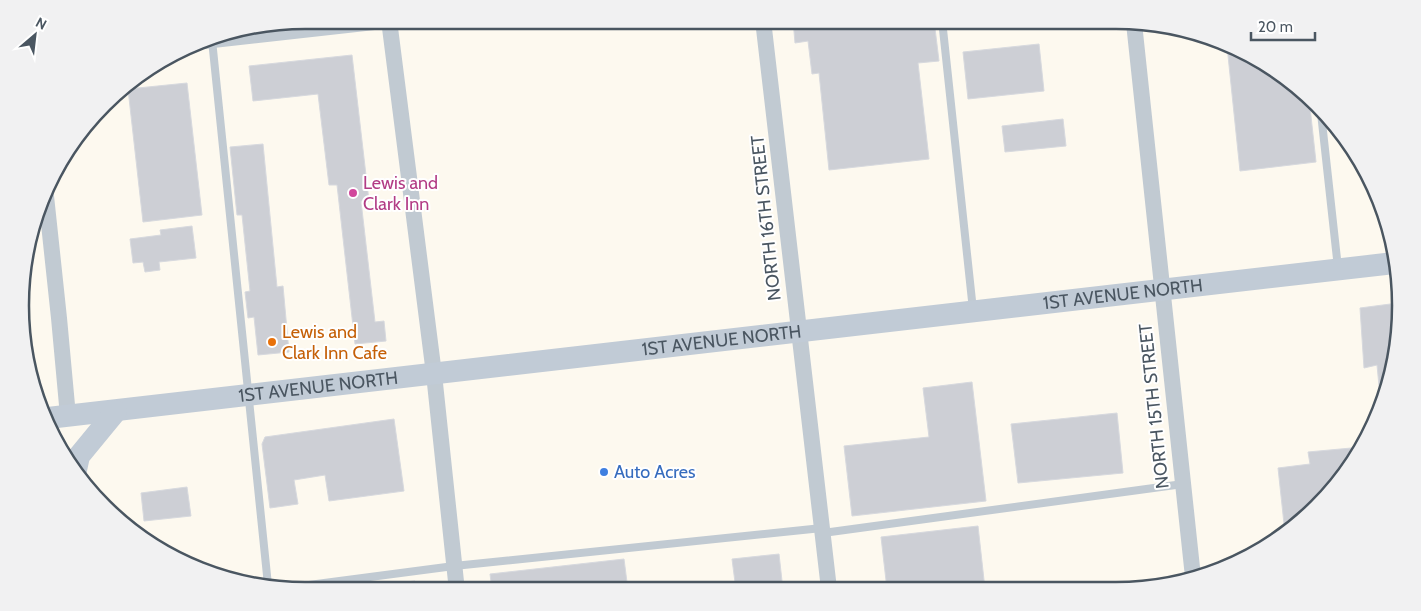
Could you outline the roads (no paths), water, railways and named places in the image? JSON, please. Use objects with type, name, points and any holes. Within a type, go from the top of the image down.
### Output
[{"type":"main road","name":"1ST AVENUE NORTH","points":[[58,417],[1389,264]]},
{"type":"main road","points":[[78,463],[79,456],[116,411]]},
{"type":"street","points":[[248,35],[304,29]]},
{"type":"street","points":[[391,29],[434,374],[456,582]]},
{"type":"street","name":"NORTH 16TH STREET","points":[[765,29],[798,332],[828,582]]},
{"type":"street","name":"NORTH 15TH STREET","points":[[1135,29],[1192,571]]},
{"type":"street","points":[[47,207],[59,318],[58,417]]},
{"type":"lane","points":[[943,29],[974,312]]},
{"type":"lane","points":[[210,46],[246,365],[267,580]]},
{"type":"lane","points":[[1322,121],[1338,269]]},
{"type":"lane","points":[[332,582],[454,566],[822,530],[1183,484]]},
{"type":"place","name":"Lewis and Clark Inn","points":[[353,193]]},
{"type":"place","name":"Lewis and Clark Inn Cafe","points":[[272,342]]},
{"type":"place","name":"Auto Acres","points":[[604,472]]}]
